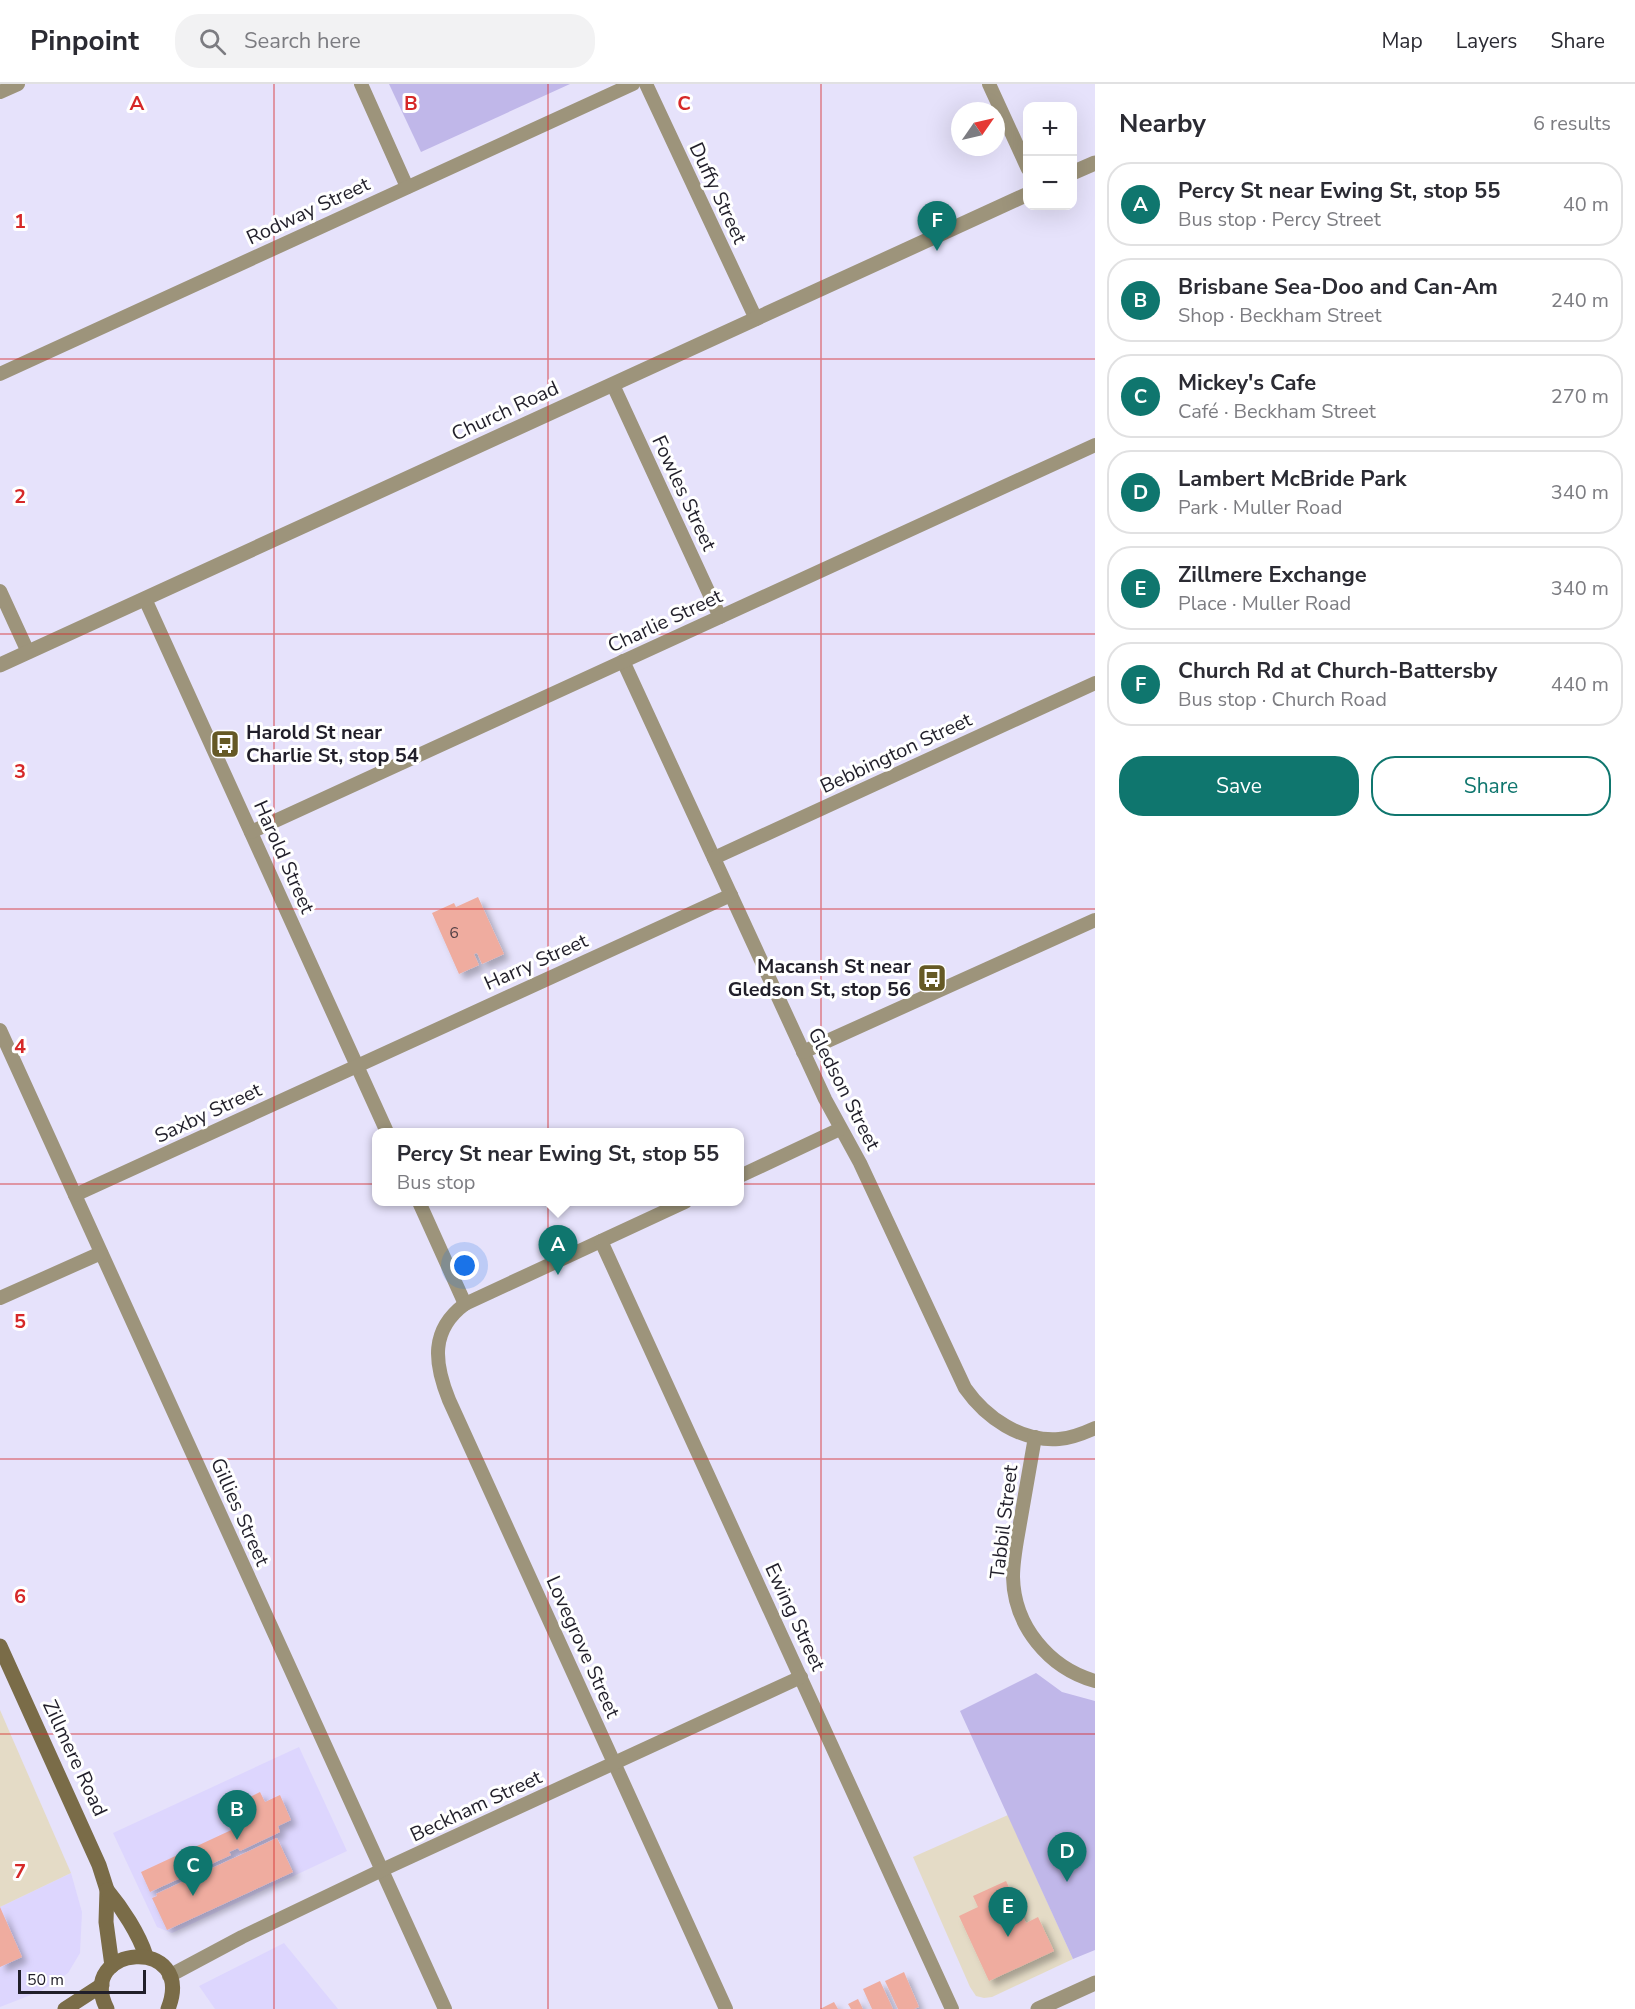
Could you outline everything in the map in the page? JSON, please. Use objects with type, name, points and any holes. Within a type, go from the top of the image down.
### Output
[{"type":"main road","name":"Zillmere Road","points":[[0,1646],[94,1850],[107,1890],[124,1912],[146,1956]]},
{"type":"main road","name":"Zillmere Road","points":[[107,1890],[106,1922],[112,1966]]},
{"type":"main road","points":[[107,2009],[102,1985],[105,1975],[112,1966],[127,1957],[146,1956],[155,1960],[169,1976],[172,1998],[168,2009]]},
{"type":"main road","points":[[65,2009],[102,1985]]},
{"type":"street","points":[[0,92],[18,84]]},
{"type":"street","points":[[361,84],[407,187]]},
{"type":"street","name":"Rodway Street","points":[[0,374],[633,84]]},
{"type":"street","name":"Duffy Street","points":[[646,84],[756,319]]},
{"type":"street","points":[[989,84],[1023,158]]},
{"type":"street","points":[[1077,171],[1095,163]]},
{"type":"street","name":"Church Road","points":[[0,664],[1023,196]]},
{"type":"street","name":"Fowles Street","points":[[613,385],[720,617]]},
{"type":"street","name":"Charlie Street","points":[[251,832],[1095,445]]},
{"type":"street","points":[[0,591],[28,652]]},
{"type":"street","name":"Harold Street","points":[[145,599],[385,1128]]},
{"type":"street","name":"Gledson Street","points":[[623,661],[803,1052],[840,1129],[860,1163],[965,1388],[974,1401],[995,1420],[1035,1437]]},
{"type":"street","name":"Bebbington Street","points":[[714,858],[1095,683]]},
{"type":"street","name":"Harry Street","points":[[357,1065],[731,895]]},
{"type":"street","points":[[803,1052],[1095,920]]},
{"type":"street","name":"Gillies Street","points":[[0,1030],[445,2009]]},
{"type":"street","name":"Saxby Street","points":[[75,1195],[357,1065]]},
{"type":"street","points":[[744,1174],[840,1129]]},
{"type":"street","points":[[421,1206],[465,1304],[676,1206]]},
{"type":"street","name":"Ewing Street","points":[[602,1241],[952,2009]]},
{"type":"street","points":[[0,1298],[101,1252]]},
{"type":"street","name":"Lovegrove Street","points":[[465,1304],[450,1318],[442,1330],[438,1348],[441,1377],[726,2009]]},
{"type":"street","points":[[1035,1437],[1059,1439],[1095,1428]]},
{"type":"street","name":"Tabbil Street","points":[[1035,1437],[1014,1560],[1013,1577],[1016,1599],[1029,1633],[1048,1656],[1076,1675],[1095,1681]]},
{"type":"street","name":"Beckham Street","points":[[169,1976],[242,1937],[382,1870],[801,1677]]},
{"type":"street","points":[[1038,2009],[1095,1983]]},
{"type":"shaded area","points":[[389,84],[570,84],[421,152]]},
{"type":"shaded area","points":[[1036,1673],[1062,1692],[1095,1701],[1095,1950],[1073,1959],[960,1711]]},
{"type":"shaded area","points":[[0,1710],[71,1873],[0,1907]]},
{"type":"shaded area","points":[[299,1747],[347,1851],[172,1933],[157,1927],[113,1833]]},
{"type":"shaded area","points":[[1008,1815],[1073,1959],[992,1997],[984,1998],[976,1996],[970,1987],[913,1857]]},
{"type":"shaded area","points":[[71,1873],[82,1912],[80,1953],[68,1973],[41,1991],[0,2007],[0,1907]]},
{"type":"shaded area","points":[[284,1943],[338,2009],[215,2009],[199,1986]]},
{"type":"building","points":[[478,897],[504,954],[482,964],[477,953],[474,954],[479,965],[459,974],[432,913],[454,903],[456,907]]},
{"type":"building","points":[[260,1792],[265,1802],[280,1795],[291,1820],[278,1826],[280,1832],[240,1851],[238,1848],[229,1852],[231,1855],[150,1892],[141,1872],[240,1826],[229,1801],[241,1795],[244,1800]]},
{"type":"building","points":[[277,1838],[293,1872],[167,1930],[152,1898],[157,1896],[156,1894]]},
{"type":"building","points":[[1006,1881],[1026,1923],[1038,1917],[1054,1951],[989,1981],[959,1916],[978,1907],[973,1896]]},
{"type":"building","points":[[0,1907],[22,1957],[0,1967]]},
{"type":"building","points":[[904,1972],[919,2007],[914,2009],[898,2009],[885,1981]]},
{"type":"building","points":[[880,1981],[893,2009],[872,2009],[863,1989]]},
{"type":"building","points":[[858,1999],[863,2009],[851,2009],[848,2004]]},
{"type":"building","points":[[834,2002],[838,2009],[820,2009]]},
{"type":"place","name":"Church Rd at Church-Battersby","points":[[937,251]]},
{"type":"place","name":"Harold St near Charlie St, stop 54","points":[[225,744]]},
{"type":"place","name":"Macansh St near Gledson St, stop 56","points":[[932,978]]},
{"type":"place","name":"Percy St near Ewing St, stop 55","points":[[558,1275]]},
{"type":"place","name":"Brisbane Sea-Doo and Can-Am","points":[[237,1840]]},
{"type":"place","name":"Lambert McBride Park","points":[[1067,1882]]},
{"type":"place","name":"Mickey's Cafe","points":[[193,1896]]},
{"type":"place","name":"Zillmere Exchange","points":[[1008,1937]]}]
